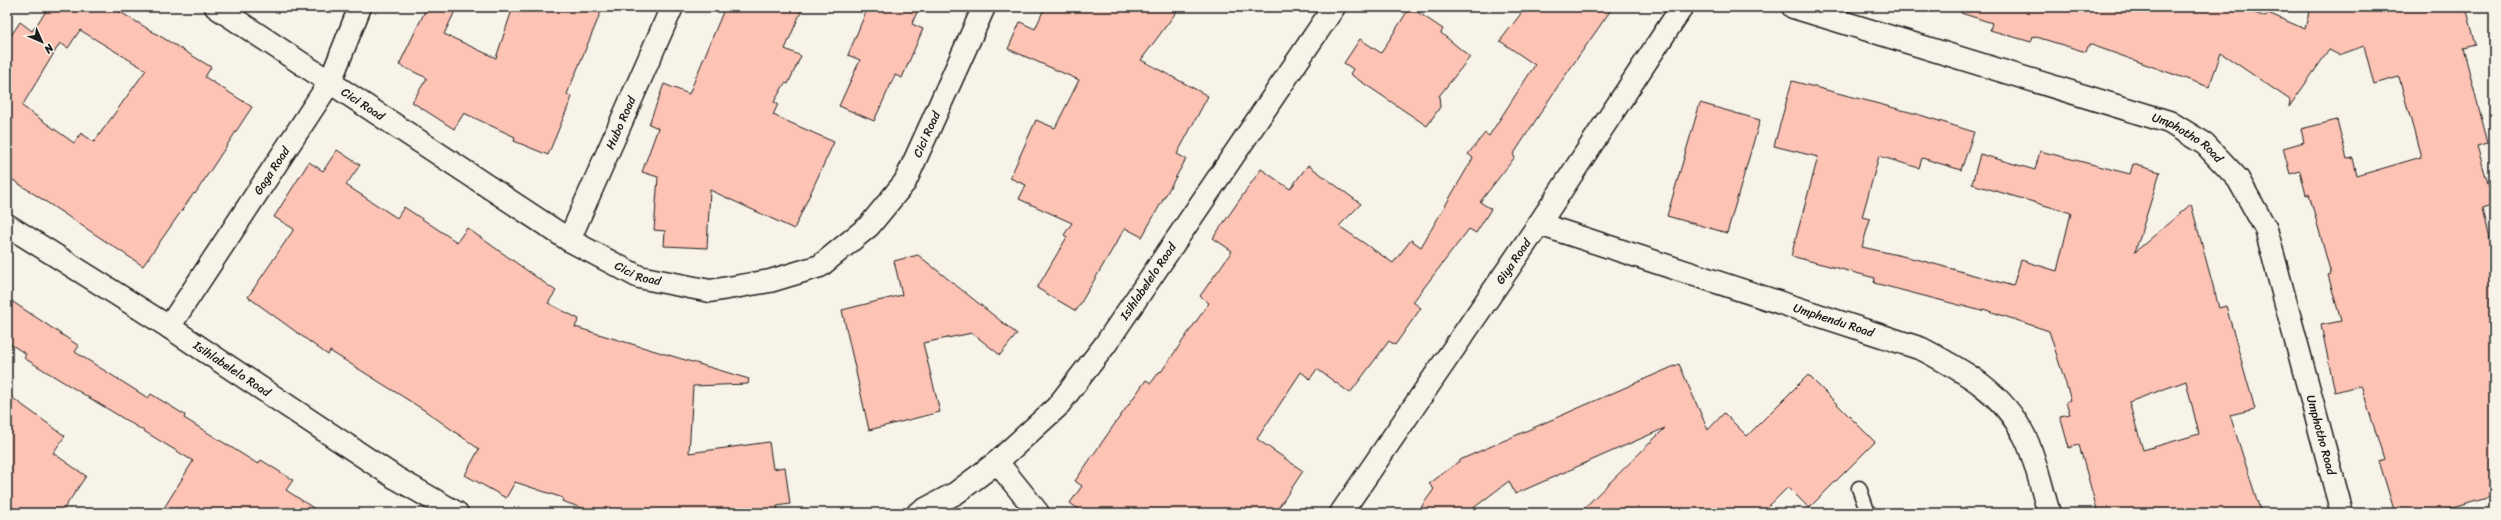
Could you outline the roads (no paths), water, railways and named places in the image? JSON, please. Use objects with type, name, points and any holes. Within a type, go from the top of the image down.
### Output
[{"type":"street","name":"Cici Road","points":[[216,7],[569,240],[639,277],[710,291],[770,281],[820,266],[869,226],[905,182],[984,7]]},
{"type":"street","name":"Gaga Road","points":[[169,327],[330,82],[360,7]]},
{"type":"street","name":"Hubo Road","points":[[569,240],[672,7]]},
{"type":"street","name":"Isihlabelelo Road","points":[[918,513],[956,493],[997,462],[1057,407],[1105,345],[1334,7]]},
{"type":"street","name":"Giya Road","points":[[1341,513],[1538,224],[1682,7]]},
{"type":"street","name":"Umphotho Road","points":[[1793,7],[2169,122],[2205,144],[2238,179],[2266,229],[2342,513]]},
{"type":"street","name":"Umphendu Road","points":[[1538,224],[1922,349],[1968,374],[2000,399],[2026,437],[2048,513]]},
{"type":"street","name":"Isihlabelelo Road","points":[[7,225],[169,327],[396,478],[457,513]]},
{"type":"street","points":[[997,462],[1038,513]]},
{"type":"lane","points":[[1859,488],[1868,513]]}]
